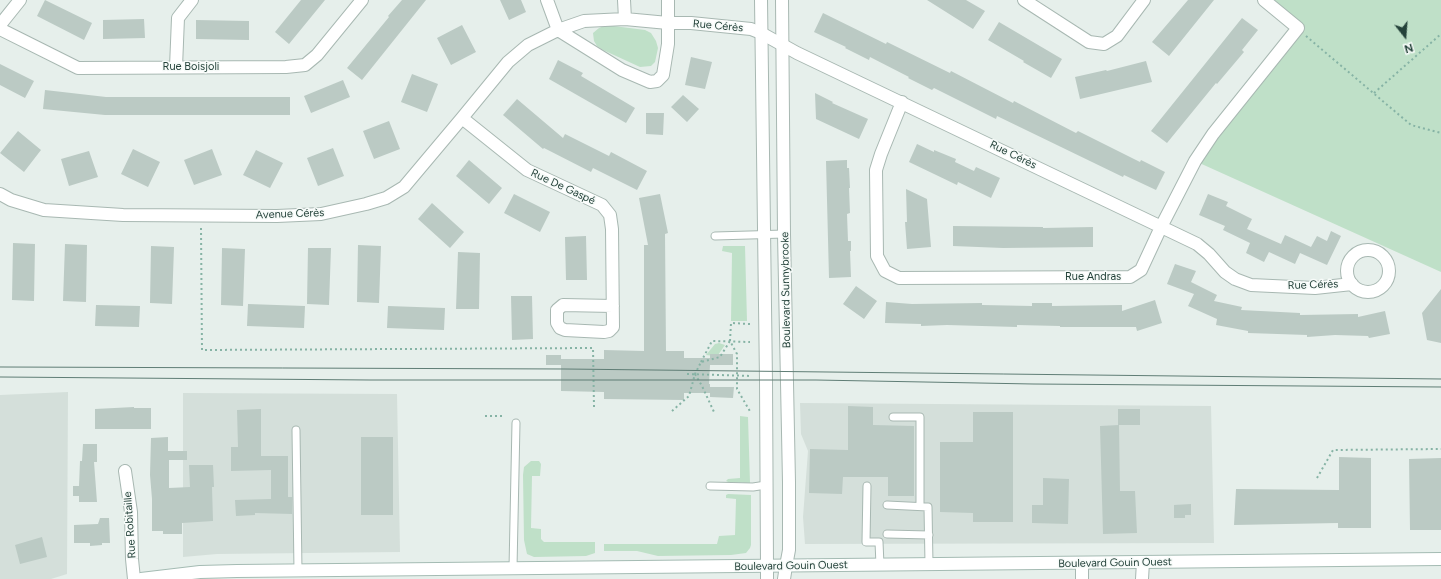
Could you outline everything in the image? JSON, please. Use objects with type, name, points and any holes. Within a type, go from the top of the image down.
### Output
[{"type":"street","points":[[0,25],[20,0]]},
{"type":"street","points":[[176,67],[178,18],[192,0]]},
{"type":"street","name":"Rue Boisjoli","points":[[0,29],[78,68],[286,67],[305,64],[317,56],[362,0]]},
{"type":"street","points":[[547,0],[558,30],[622,70],[650,82],[657,81],[663,75],[668,44],[668,0]]},
{"type":"street","points":[[624,0],[625,19]]},
{"type":"street","name":"Boulevard Sunnybrooke","points":[[761,0],[767,579]]},
{"type":"street","name":"Boulevard Sunnybrooke","points":[[782,0],[784,234],[789,490],[789,550],[784,579]]},
{"type":"street","points":[[1024,0],[1088,42],[1104,44],[1117,36],[1144,0]]},
{"type":"street","points":[[1264,0],[1298,28]]},
{"type":"street","name":"Rue Cérès","points":[[558,30],[584,21],[625,19],[747,28],[761,33],[797,53],[1197,244],[1235,279],[1251,285],[1315,288],[1352,284]]},
{"type":"street","name":"Rue Andras","points":[[902,102],[876,170],[877,256],[884,271],[899,278],[1130,277],[1141,270],[1195,161],[1213,134],[1298,28]]},
{"type":"street","name":"Avenue Cérès","points":[[0,194],[11,200],[44,210],[123,215],[277,216],[321,214],[366,204],[386,198],[404,187],[508,62],[528,45],[558,30]]},
{"type":"street","name":"Rue De Gaspé","points":[[462,118],[527,170],[602,205],[610,215],[612,229],[613,306],[613,327],[609,331],[604,332],[565,330],[560,328],[557,323],[557,310],[563,305],[613,306]]},
{"type":"street","name":"Rue Robitaille","points":[[124,471],[131,512],[134,579]]},
{"type":"street","name":"Boulevard Gouin Ouest","points":[[141,579],[200,572],[298,570],[1441,559]]},
{"type":"street","points":[[1142,579],[1143,562]]},
{"type":"street","points":[[1082,563],[1082,579]]},
{"type":"lane","points":[[715,236],[784,234]]},
{"type":"lane","points":[[893,417],[920,417],[920,506]]},
{"type":"lane","points":[[513,568],[516,423]]},
{"type":"lane","points":[[296,430],[298,570]]},
{"type":"lane","points":[[710,486],[753,487],[766,485]]},
{"type":"lane","points":[[867,486],[866,542],[879,542],[880,565]]},
{"type":"lane","points":[[888,505],[928,506],[929,564]]},
{"type":"lane","points":[[887,534],[929,536]]},
{"type":"path","points":[[1298,28],[1410,125],[1441,133]]},
{"type":"path","points":[[1374,93],[1441,34]]},
{"type":"path","points":[[201,215],[202,350],[593,348],[594,407]]},
{"type":"path","points":[[701,362],[720,357],[730,341],[731,323],[750,324]]},
{"type":"path","points":[[730,341],[737,354],[738,389],[751,413]]},
{"type":"path","points":[[672,411],[689,396],[695,374],[712,342],[750,342]]},
{"type":"path","points":[[687,374],[750,376]]},
{"type":"path","points":[[695,374],[714,412]]},
{"type":"path","points":[[486,416],[504,416]]},
{"type":"path","points":[[1317,478],[1333,450],[1441,449]]},
{"type":"shaded area","points":[[68,392],[67,574],[51,579],[0,579],[0,395]]},
{"type":"shaded area","points":[[183,393],[397,394],[400,552],[217,554],[183,557]]},
{"type":"shaded area","points":[[800,403],[1211,406],[1214,543],[805,544],[803,517],[808,451],[801,434]]},
{"type":"green space","points":[[1264,0],[1441,0],[1441,272],[1195,161],[1298,28]]},
{"type":"green space","points":[[606,25],[645,30],[651,33],[658,48],[655,62],[651,66],[640,67],[597,46],[594,41],[593,33]]},
{"type":"green space","points":[[723,246],[745,246],[747,321],[731,321],[732,253],[722,251]]},
{"type":"green space","points":[[719,343],[725,345],[718,355],[706,355],[715,344]]},
{"type":"green space","points":[[740,416],[748,417],[750,483],[726,481],[728,479],[740,478]]},
{"type":"green space","points":[[531,461],[539,461],[541,464],[540,476],[532,476],[531,528],[541,529],[541,539],[544,542],[595,542],[595,553],[586,556],[534,557],[527,554],[524,540],[523,475],[524,467]]},
{"type":"green space","points":[[726,495],[751,495],[751,545],[746,553],[731,555],[658,556],[637,551],[604,551],[604,544],[717,544],[719,536],[735,535],[736,499],[726,498]]},
{"type":"building","points":[[45,0],[92,23],[84,40],[37,16]]},
{"type":"building","points":[[301,0],[325,0],[289,44],[275,32]]},
{"type":"building","points":[[402,0],[426,0],[362,80],[347,68]]},
{"type":"building","points":[[500,0],[521,0],[526,12],[509,20]]},
{"type":"building","points":[[927,0],[966,0],[985,11],[973,29]]},
{"type":"building","points":[[1188,0],[1214,0],[1169,56],[1152,42]]},
{"type":"building","points":[[823,13],[950,73],[951,71],[1076,133],[1078,131],[1140,162],[1141,160],[1165,172],[1156,190],[1124,175],[1123,177],[997,116],[996,119],[934,88],[932,90],[870,57],[869,60],[814,32]]},
{"type":"building","points":[[1242,18],[1258,30],[1242,50],[1244,52],[1217,84],[1216,83],[1167,143],[1151,131]]},
{"type":"building","points":[[144,19],[145,38],[103,39],[103,20]]},
{"type":"building","points":[[196,20],[249,21],[249,40],[196,39]]},
{"type":"building","points":[[999,22],[1062,59],[1051,78],[988,40]]},
{"type":"building","points":[[462,25],[476,52],[451,65],[437,38]]},
{"type":"building","points":[[691,57],[712,62],[705,89],[685,85]]},
{"type":"building","points":[[558,60],[583,73],[581,76],[635,108],[626,123],[549,79]]},
{"type":"building","points":[[1146,61],[1152,82],[1080,99],[1075,77]]},
{"type":"building","points":[[0,64],[34,81],[25,98],[0,85]]},
{"type":"building","points":[[412,74],[438,84],[427,112],[401,102]]},
{"type":"building","points":[[343,80],[350,97],[311,113],[304,96]]},
{"type":"building","points":[[45,90],[106,97],[290,97],[290,115],[105,115],[43,109]]},
{"type":"building","points":[[815,93],[833,102],[832,103],[868,119],[859,139],[816,119]]},
{"type":"building","points":[[683,95],[699,109],[687,122],[671,107]]},
{"type":"building","points":[[517,99],[563,138],[565,134],[609,156],[611,152],[647,171],[637,190],[593,168],[591,172],[544,148],[543,149],[503,115]]},
{"type":"building","points":[[646,113],[664,113],[663,135],[646,134]]},
{"type":"building","points":[[389,121],[400,149],[374,159],[363,131]]},
{"type":"building","points":[[18,131],[41,150],[24,172],[0,153]]},
{"type":"building","points":[[917,144],[934,152],[934,150],[956,159],[955,162],[974,171],[976,167],[1000,178],[991,198],[958,182],[957,185],[909,162]]},
{"type":"building","points":[[333,148],[344,176],[318,186],[307,158]]},
{"type":"building","points":[[133,149],[160,162],[148,187],[121,174]]},
{"type":"building","points":[[212,149],[222,175],[194,185],[184,160]]},
{"type":"building","points":[[256,150],[283,163],[270,188],[243,175]]},
{"type":"building","points":[[89,151],[98,177],[69,186],[61,159]]},
{"type":"building","points":[[469,160],[502,188],[489,204],[456,176]]},
{"type":"building","points":[[847,160],[850,188],[850,213],[847,214],[848,241],[851,241],[851,277],[829,278],[826,161]]},
{"type":"building","points":[[906,189],[927,199],[931,247],[907,249],[905,222],[907,222]]},
{"type":"building","points":[[514,194],[550,212],[540,232],[504,213]]},
{"type":"building","points":[[660,194],[668,233],[665,234],[666,351],[684,351],[684,358],[710,358],[710,354],[733,354],[733,365],[710,365],[709,384],[710,387],[734,387],[733,398],[710,397],[710,393],[684,393],[684,400],[604,399],[604,392],[561,391],[561,365],[546,365],[546,355],[561,355],[561,359],[604,359],[604,350],[644,351],[644,245],[648,245],[639,198]]},
{"type":"building","points":[[1208,194],[1228,202],[1226,206],[1252,219],[1247,229],[1281,244],[1285,235],[1311,247],[1317,236],[1327,241],[1331,231],[1341,236],[1327,265],[1300,253],[1295,264],[1269,252],[1264,262],[1246,253],[1250,243],[1223,230],[1225,226],[1199,215]]},
{"type":"building","points":[[432,203],[464,232],[450,248],[418,219]]},
{"type":"building","points":[[953,226],[1043,228],[1093,227],[1093,247],[1003,248],[953,246]]},
{"type":"building","points":[[586,236],[587,280],[566,280],[565,237]]},
{"type":"building","points":[[13,243],[35,244],[34,301],[12,300]]},
{"type":"building","points":[[65,244],[87,245],[86,302],[63,301]]},
{"type":"building","points":[[358,245],[381,246],[379,303],[357,302]]},
{"type":"building","points":[[151,246],[174,247],[172,304],[150,303]]},
{"type":"building","points":[[222,248],[245,249],[243,306],[221,305]]},
{"type":"building","points":[[308,248],[331,248],[329,305],[307,304]]},
{"type":"building","points":[[458,252],[480,253],[479,309],[456,309]]},
{"type":"building","points":[[1175,264],[1196,271],[1191,282],[1217,295],[1214,301],[1242,307],[1241,310],[1300,313],[1300,315],[1358,314],[1358,317],[1385,311],[1390,334],[1369,338],[1368,336],[1335,335],[1307,337],[1307,335],[1248,333],[1248,331],[1216,325],[1217,319],[1188,306],[1194,294],[1167,284]]},
{"type":"building","points":[[856,286],[877,301],[864,319],[843,304]]},
{"type":"building","points":[[1441,289],[1441,343],[1427,340],[1422,313]]},
{"type":"building","points":[[511,296],[532,296],[533,339],[512,340]]},
{"type":"building","points":[[1155,300],[1162,323],[1137,331],[1136,327],[1060,327],[1017,325],[1017,327],[947,325],[921,326],[921,324],[885,323],[886,302],[912,304],[982,303],[982,305],[1032,306],[1032,303],[1052,303],[1052,306],[1122,305],[1122,311]]},
{"type":"building","points":[[248,304],[305,306],[304,328],[247,326]]},
{"type":"building","points":[[96,305],[140,306],[139,327],[95,326]]},
{"type":"building","points":[[388,306],[445,308],[444,330],[387,328]]},
{"type":"building","points":[[848,406],[873,407],[873,425],[914,426],[914,496],[888,496],[888,477],[843,477],[842,494],[809,493],[810,449],[848,450]]},
{"type":"building","points":[[134,407],[151,408],[151,429],[95,429],[95,409]]},
{"type":"building","points":[[261,409],[261,456],[288,456],[288,497],[292,497],[292,514],[255,513],[255,515],[236,516],[235,500],[271,499],[271,470],[231,471],[231,447],[238,447],[237,410]]},
{"type":"building","points":[[1118,409],[1140,409],[1140,425],[1118,425]]},
{"type":"building","points":[[973,412],[1013,412],[1013,522],[973,522],[973,513],[940,512],[940,442],[973,442]]},
{"type":"building","points":[[1119,425],[1120,491],[1135,491],[1137,533],[1103,534],[1100,426]]},
{"type":"building","points":[[168,437],[168,451],[187,451],[187,460],[169,460],[169,488],[190,487],[189,465],[213,465],[213,521],[182,523],[182,534],[163,534],[163,531],[152,531],[150,475],[151,438]]},
{"type":"building","points":[[361,437],[393,437],[393,515],[361,515]]},
{"type":"building","points":[[83,444],[97,444],[97,462],[94,462],[97,502],[79,502],[79,496],[73,496],[73,486],[79,486],[80,461],[82,461]]},
{"type":"building","points":[[1339,457],[1371,458],[1371,528],[1338,528],[1338,523],[1234,525],[1236,489],[1339,490]]},
{"type":"building","points":[[1441,458],[1441,530],[1410,530],[1409,459]]},
{"type":"building","points":[[1043,478],[1069,479],[1068,524],[1032,523],[1032,505],[1043,505]]},
{"type":"building","points":[[1191,504],[1191,515],[1185,515],[1185,518],[1174,518],[1174,505]]},
{"type":"building","points":[[100,518],[109,518],[110,543],[90,546],[90,543],[74,543],[74,525],[98,524]]},
{"type":"building","points":[[42,537],[47,557],[20,564],[15,545]]},
{"type":"tram line","points":[[0,367],[565,369],[1441,379]]},
{"type":"tram line","points":[[0,377],[370,380],[816,380],[1033,384],[1441,387]]}]
